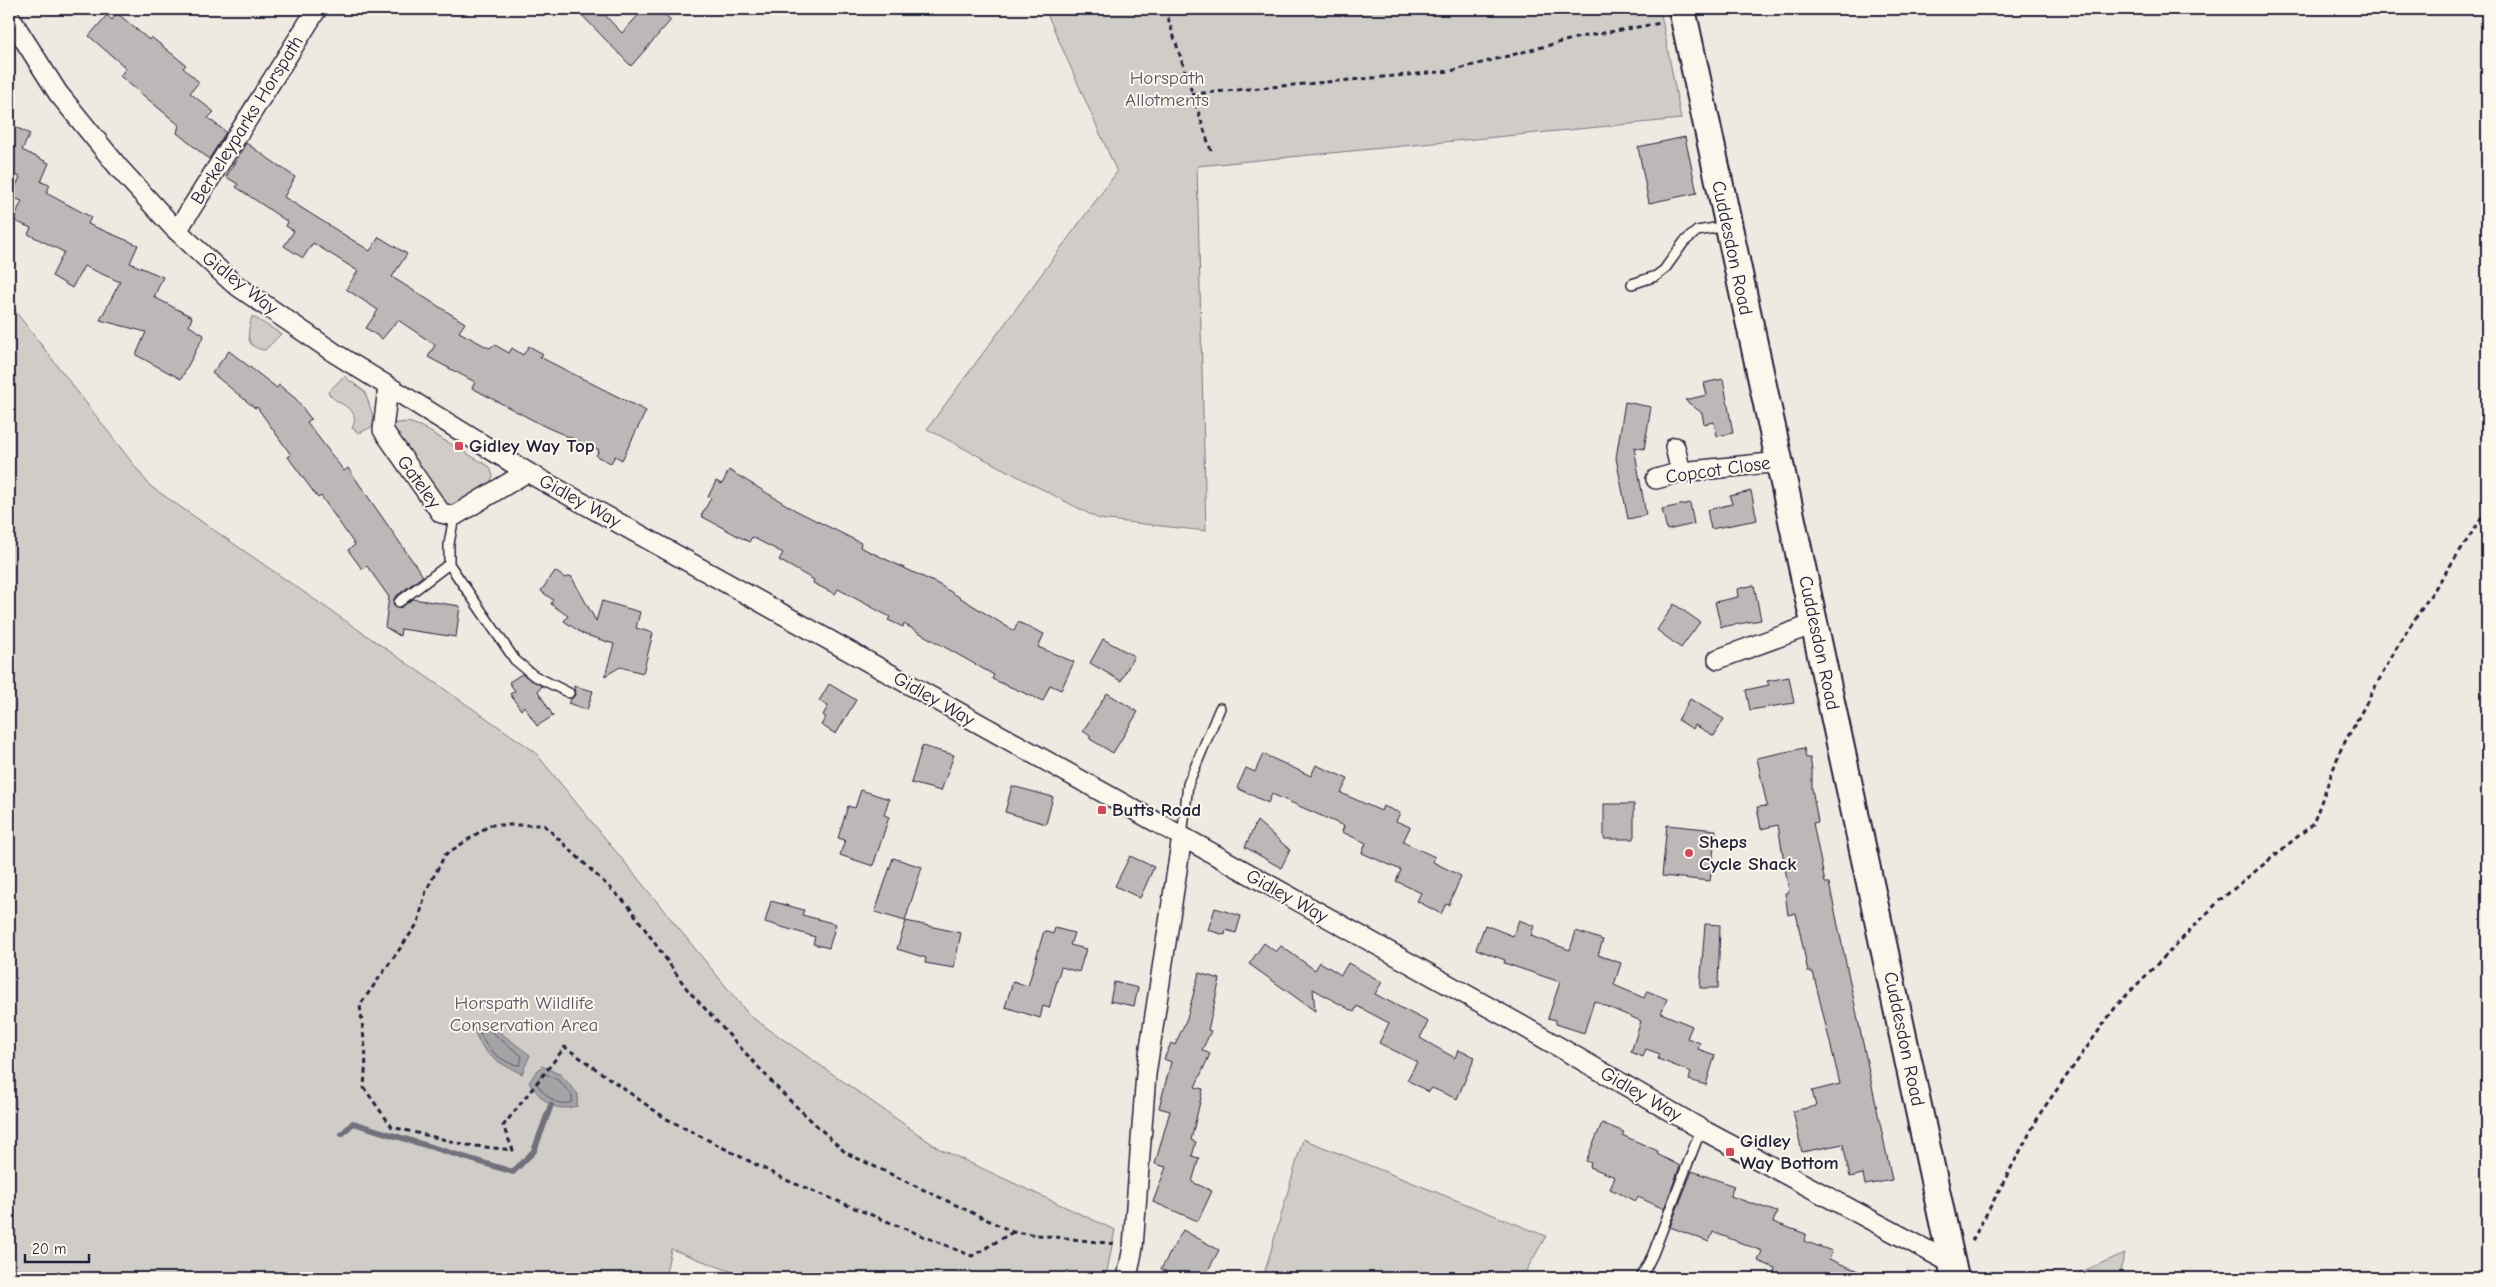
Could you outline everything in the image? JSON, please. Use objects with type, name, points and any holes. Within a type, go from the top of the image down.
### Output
[{"type":"street","name":"Berkeleyparks Horspath","points":[[177,231],[317,9]]},
{"type":"street","name":"Cuddesdon Road","points":[[1683,15],[1954,1271]]},
{"type":"street","name":"Gidley Way","points":[[9,16],[58,93],[119,168],[177,231],[233,283],[388,387],[527,472],[1520,1025],[1954,1271]]},
{"type":"street","name":"Gateley","points":[[388,387],[382,430],[441,513],[454,516],[527,472]]},
{"type":"street","points":[[1675,448],[1681,472]]},
{"type":"street","name":"Copcot Close","points":[[1656,479],[1681,472],[1780,462]]},
{"type":"street","points":[[1718,659],[1814,624]]},
{"type":"street","points":[[1130,1262],[1146,1074],[1182,837]]},
{"type":"lane","points":[[1632,284],[1656,276],[1664,270],[1684,242],[1697,231],[1727,226]]},
{"type":"lane","points":[[454,516],[449,544],[449,564],[515,660],[533,675],[569,693]]},
{"type":"lane","points":[[399,602],[449,564]]},
{"type":"lane","points":[[1182,837],[1188,784],[1220,708]]},
{"type":"lane","points":[[1641,1278],[1653,1254],[1702,1129]]},
{"type":"path","points":[[1165,9],[1211,151]]},
{"type":"path","points":[[1192,94],[1451,71],[1580,37],[1683,15]]},
{"type":"path","points":[[1954,1271],[2041,1112],[2117,1005],[2219,901],[2313,824],[2340,751],[2396,649],[2487,510]]},
{"type":"path","points":[[1013,1232],[972,1256],[795,1184],[666,1118],[565,1048],[503,1126],[513,1150],[467,1145],[392,1127],[364,1088],[366,1057],[360,1005],[418,924],[426,891],[445,855],[490,825],[544,825],[628,904],[687,989],[782,1093],[846,1153],[1013,1232],[1130,1262]]},
{"type":"green space","name":"Horspath Allotments","points":[[1045,9],[1660,9],[1681,119],[1197,166],[1206,531],[1099,519],[927,429],[1117,172]]},
{"type":"green space","name":"Horspath Wildlife Conservation Area","points":[[9,303],[150,486],[534,751],[750,1016],[938,1148],[1115,1230],[1106,1276],[1113,1278],[748,1278],[671,1249],[665,1278],[9,1278]]},
{"type":"green space","points":[[252,316],[281,334],[265,350],[258,349],[250,342],[249,327]]},
{"type":"green space","points":[[344,376],[365,392],[376,425],[359,433],[352,428],[354,415],[351,411],[331,397],[328,392]]},
{"type":"green space","points":[[408,422],[420,426],[490,467],[493,476],[490,483],[461,505],[442,505],[389,424]]},
{"type":"green space","points":[[1303,1139],[1546,1236],[1522,1278],[1263,1278]]},
{"type":"green space","points":[[2125,1253],[2118,1278],[2045,1278],[2074,1275]]},
{"type":"water","points":[[489,1024],[530,1055],[522,1074],[497,1061],[481,1044],[473,1026]]},
{"type":"water","points":[[542,1066],[561,1075],[578,1094],[577,1106],[568,1108],[555,1107],[539,1095],[529,1083]]},
{"type":"building","points":[[576,9],[599,9],[622,33],[644,9],[658,9],[671,20],[631,66]]},
{"type":"building","points":[[117,13],[149,40],[151,37],[186,65],[183,68],[199,82],[190,93],[214,112],[208,118],[226,132],[209,159],[177,133],[179,125],[120,76],[126,68],[89,36],[107,15],[112,20]]},
{"type":"building","points":[[9,124],[30,134],[22,150],[49,163],[41,182],[50,185],[46,193],[91,217],[88,224],[138,245],[130,263],[163,277],[154,297],[192,317],[189,326],[204,335],[181,379],[136,355],[146,332],[100,320],[120,282],[84,266],[72,288],[52,276],[64,252],[28,234],[31,228],[13,220],[22,201],[11,197],[20,177],[11,173],[9,178]]},
{"type":"building","points":[[1685,137],[1697,193],[1649,203],[1638,147]]},
{"type":"building","points":[[246,143],[295,177],[284,197],[370,251],[379,237],[407,254],[392,277],[465,323],[459,332],[489,348],[495,345],[509,353],[512,348],[523,355],[529,346],[543,354],[540,357],[646,411],[622,460],[615,456],[611,463],[596,456],[599,450],[546,427],[472,388],[475,382],[428,357],[435,345],[398,320],[382,339],[366,328],[378,310],[346,289],[358,271],[313,243],[303,258],[284,246],[294,231],[286,226],[288,222],[236,187],[238,184],[226,177]]},
{"type":"building","points":[[229,351],[277,388],[279,385],[296,399],[311,419],[307,422],[344,471],[348,468],[423,576],[395,597],[394,606],[400,608],[413,599],[460,606],[456,637],[401,629],[400,636],[385,627],[389,597],[367,566],[362,569],[348,550],[355,545],[321,496],[318,498],[288,457],[291,455],[257,407],[255,408],[212,373]]},
{"type":"building","points":[[1723,379],[1733,433],[1717,436],[1714,422],[1704,424],[1702,413],[1685,400],[1707,395],[1704,383]]},
{"type":"building","points":[[1625,402],[1651,407],[1644,449],[1634,447],[1646,515],[1628,519],[1616,458]]},
{"type":"building","points":[[729,470],[795,510],[861,543],[860,547],[938,584],[1014,631],[1018,622],[1044,634],[1038,647],[1074,662],[1061,690],[1050,685],[1043,701],[992,679],[994,675],[904,624],[903,627],[888,620],[890,617],[838,589],[835,594],[813,583],[814,580],[779,560],[783,553],[752,537],[749,542],[701,516],[711,498],[708,497],[716,481],[722,484]]},
{"type":"building","points":[[1751,491],[1757,520],[1711,529],[1707,510],[1732,504],[1730,496]]},
{"type":"building","points":[[1690,503],[1694,524],[1667,530],[1662,509]]},
{"type":"building","points":[[555,571],[565,578],[571,576],[596,621],[602,601],[640,612],[636,628],[653,633],[643,673],[620,667],[605,676],[614,644],[583,634],[564,621],[568,616],[551,604],[553,600],[541,591]]},
{"type":"building","points":[[1754,585],[1761,620],[1721,627],[1715,602],[1738,597],[1737,589]]},
{"type":"building","points":[[1674,604],[1700,622],[1681,648],[1657,630]]},
{"type":"building","points":[[1103,639],[1134,656],[1121,681],[1090,663]]},
{"type":"building","points":[[522,674],[542,686],[538,691],[553,716],[537,726],[524,706],[521,710],[510,694],[515,691],[509,682]]},
{"type":"building","points":[[1789,677],[1794,703],[1750,710],[1746,690],[1769,685],[1767,681]]},
{"type":"building","points":[[829,684],[856,700],[836,734],[821,725],[826,717],[823,715],[828,706],[819,701]]},
{"type":"building","points":[[574,686],[593,691],[587,710],[568,703],[575,695]]},
{"type":"building","points":[[1107,693],[1138,712],[1113,753],[1090,739],[1090,736],[1083,731]]},
{"type":"building","points":[[1690,699],[1724,719],[1714,736],[1695,725],[1693,729],[1678,720]]},
{"type":"building","points":[[922,746],[954,755],[941,791],[911,783]]},
{"type":"building","points":[[1804,748],[1806,758],[1810,758],[1812,770],[1812,788],[1818,822],[1813,823],[1825,883],[1829,883],[1892,1180],[1865,1185],[1863,1174],[1850,1177],[1843,1144],[1802,1152],[1793,1111],[1816,1106],[1812,1091],[1840,1084],[1813,972],[1808,972],[1796,913],[1788,915],[1785,893],[1789,892],[1778,825],[1761,829],[1757,807],[1767,806],[1757,758]]},
{"type":"building","points":[[1263,754],[1311,776],[1316,765],[1348,779],[1341,793],[1381,811],[1383,806],[1400,813],[1396,821],[1410,827],[1403,842],[1435,857],[1433,862],[1461,876],[1449,905],[1446,904],[1441,914],[1417,901],[1421,893],[1396,881],[1401,870],[1362,853],[1366,843],[1342,832],[1344,826],[1272,794],[1268,803],[1237,788],[1246,768],[1255,772]]},
{"type":"building","points":[[1012,786],[1053,797],[1046,824],[1005,812]]},
{"type":"building","points":[[861,790],[889,799],[884,815],[889,817],[873,866],[840,855],[845,840],[838,838],[848,806],[855,808]]},
{"type":"building","points":[[1604,804],[1634,804],[1634,839],[1604,839]]},
{"type":"building","points":[[1257,821],[1290,850],[1281,868],[1245,847]]},
{"type":"building","name":"Sheps Cycle Shack","points":[[1667,825],[1716,830],[1710,881],[1662,876]]},
{"type":"building","points":[[1130,856],[1154,867],[1140,898],[1115,886]]},
{"type":"building","points":[[893,858],[922,867],[905,921],[875,912]]},
{"type":"building","points":[[771,901],[804,910],[802,915],[836,924],[829,948],[813,944],[815,937],[765,922]]},
{"type":"building","points":[[1215,908],[1241,916],[1236,933],[1226,930],[1225,935],[1208,930]]},
{"type":"building","points":[[1519,920],[1534,926],[1531,936],[1570,950],[1576,931],[1603,940],[1598,955],[1621,963],[1614,985],[1644,998],[1647,991],[1667,999],[1661,1013],[1692,1026],[1687,1038],[1700,1043],[1698,1049],[1715,1055],[1706,1085],[1689,1080],[1691,1072],[1658,1059],[1660,1054],[1646,1049],[1643,1057],[1631,1052],[1641,1021],[1594,1001],[1584,1033],[1556,1024],[1556,1020],[1548,1018],[1560,982],[1504,963],[1505,960],[1476,949],[1485,925],[1513,936]]},
{"type":"building","points":[[906,921],[961,933],[954,968],[925,963],[926,958],[897,949]]},
{"type":"building","points":[[1705,924],[1720,925],[1718,988],[1700,988]]},
{"type":"building","points":[[1055,928],[1074,933],[1070,945],[1086,949],[1079,972],[1061,967],[1049,1008],[1043,1006],[1040,1018],[1005,1007],[1013,981],[1028,986],[1044,931],[1053,934]]},
{"type":"building","points":[[1264,943],[1276,952],[1281,946],[1315,970],[1320,962],[1341,975],[1348,963],[1382,982],[1375,994],[1428,1022],[1420,1038],[1455,1058],[1458,1050],[1475,1057],[1457,1099],[1432,1088],[1429,1092],[1407,1080],[1417,1062],[1379,1043],[1389,1023],[1357,1006],[1354,1012],[1313,989],[1315,1011],[1249,964]]},
{"type":"building","points":[[1199,973],[1220,979],[1208,1030],[1211,1031],[1202,1050],[1210,1054],[1195,1087],[1203,1089],[1191,1140],[1196,1142],[1192,1156],[1199,1158],[1192,1182],[1212,1191],[1198,1221],[1153,1202],[1166,1167],[1155,1164],[1170,1111],[1159,1108],[1171,1062],[1164,1059],[1171,1043],[1175,1045],[1187,1018]]},
{"type":"building","points":[[1114,982],[1138,988],[1134,1006],[1110,1001]]},
{"type":"building","points":[[1602,1123],[1624,1132],[1622,1135],[1658,1151],[1657,1154],[1680,1166],[1664,1209],[1638,1197],[1636,1201],[1610,1189],[1615,1177],[1590,1167],[1591,1163],[1586,1161]]},
{"type":"building","points":[[1692,1171],[1734,1186],[1730,1196],[1777,1212],[1773,1222],[1806,1234],[1804,1241],[1832,1251],[1829,1259],[1875,1278],[1772,1278],[1775,1268],[1758,1261],[1762,1251],[1713,1232],[1709,1242],[1670,1227]]},
{"type":"building","points":[[1183,1230],[1219,1250],[1204,1278],[1177,1278],[1161,1269]]},
{"type":"waterway","points":[[342,1134],[353,1123],[513,1172],[534,1151],[551,1105]]},
{"type":"place","name":"Gidley Way Top","points":[[459,446]]},
{"type":"place","name":"Butts Road","points":[[1102,810]]},
{"type":"place","name":"Sheps Cycle Shack","points":[[1689,853]]},
{"type":"place","name":"Gidley Way Bottom","points":[[1730,1152]]}]
